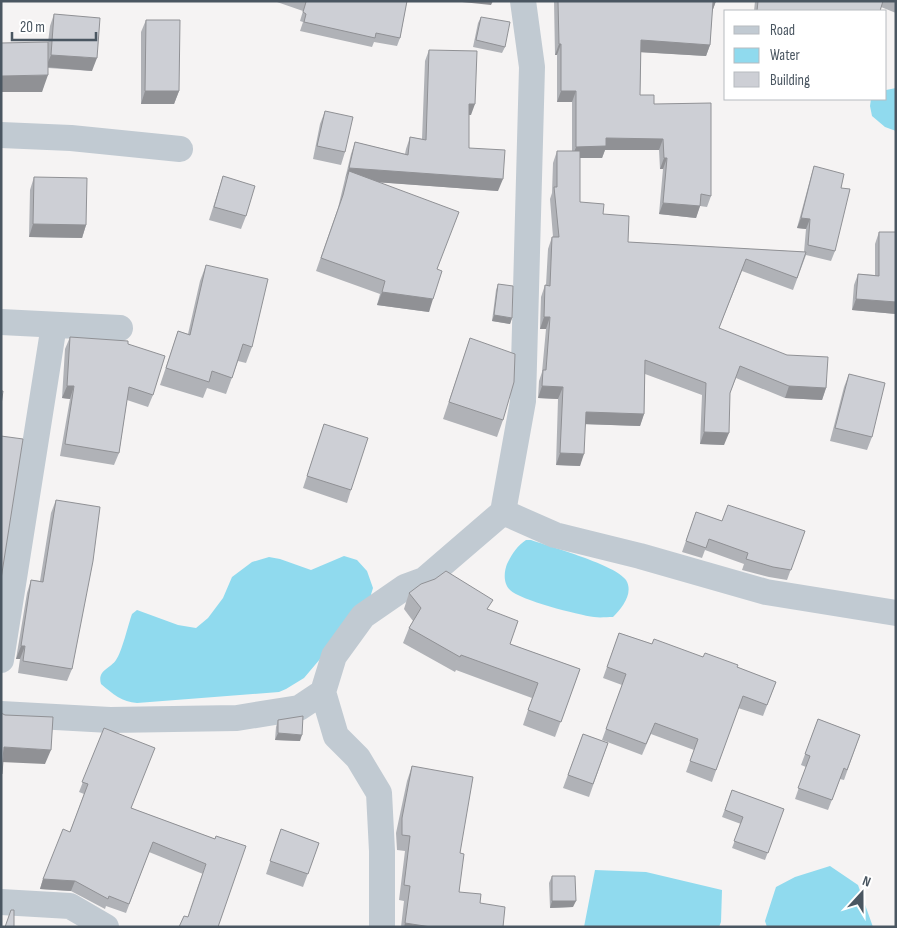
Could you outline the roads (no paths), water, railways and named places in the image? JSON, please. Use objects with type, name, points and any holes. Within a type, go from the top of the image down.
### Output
[{"type":"street","points":[[382,927],[382,851],[379,793],[358,758],[336,736],[323,692],[334,656],[363,616],[405,587],[424,580],[503,512],[523,401],[532,66],[522,1]]},
{"type":"street","points":[[1,135],[71,138],[180,149]]},
{"type":"street","points":[[1,322],[120,328]]},
{"type":"street","points":[[1,660],[54,325]]},
{"type":"street","points":[[503,512],[555,536],[640,556],[766,592],[896,613]]},
{"type":"street","points":[[1,714],[110,720],[237,718],[299,708],[323,692]]},
{"type":"street","points":[[1,902],[70,906],[106,927]]},
{"type":"water","points":[[896,88],[896,131],[885,127],[872,116],[871,100],[887,100],[887,90]]},
{"type":"water","points":[[526,540],[582,557],[620,574],[626,580],[629,590],[623,605],[613,617],[596,617],[550,606],[525,598],[510,590],[506,584],[505,570],[513,554]]},
{"type":"water","points":[[344,556],[357,560],[367,571],[373,588],[369,601],[304,678],[286,689],[279,692],[137,703],[122,699],[101,684],[102,673],[118,656],[132,614],[137,610],[178,625],[196,628],[208,618],[223,598],[232,577],[252,562],[269,557],[311,570]]},
{"type":"water","points":[[830,866],[858,885],[873,927],[767,927],[765,921],[776,887],[795,877]]},
{"type":"water","points":[[595,870],[646,872],[722,890],[721,922],[719,927],[584,927]]}]
